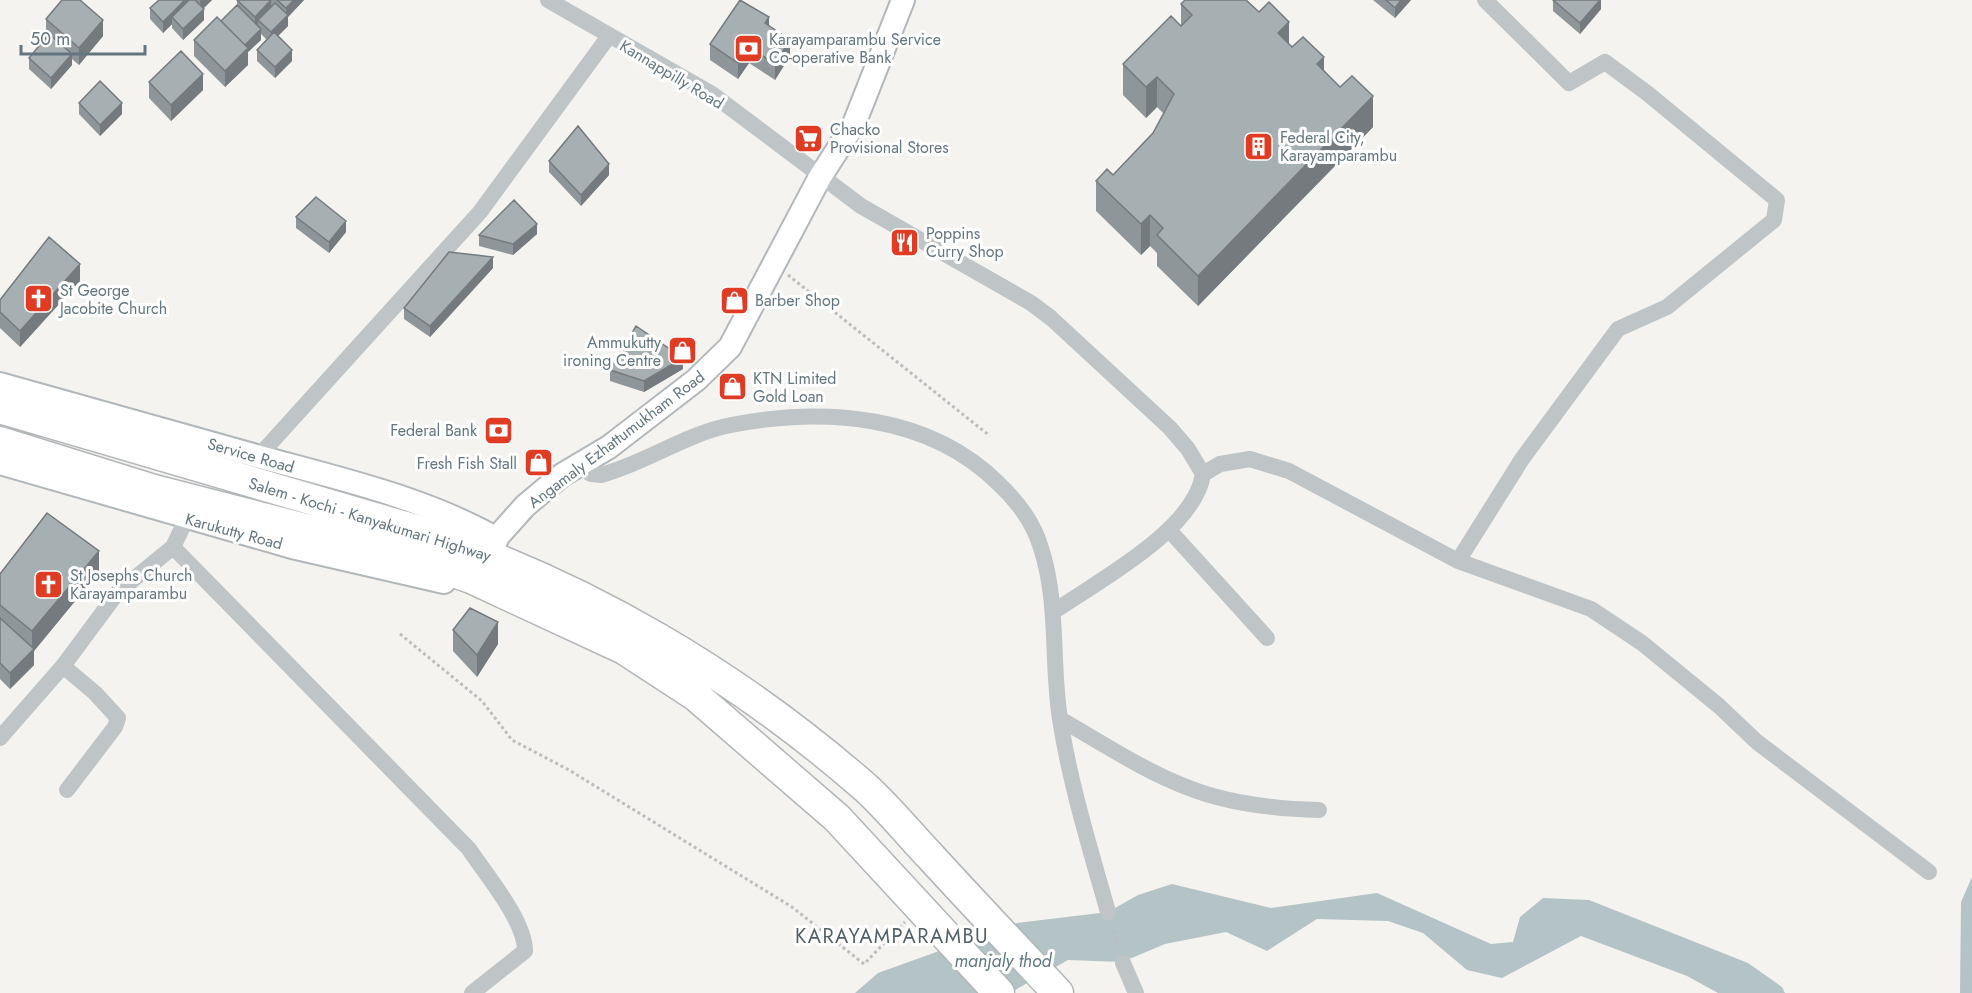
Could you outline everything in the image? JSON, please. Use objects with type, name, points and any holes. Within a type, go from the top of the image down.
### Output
[{"type":"highway","name":"Salem - Kochi - Kanyakumari Highway","points":[[0,408],[340,506],[484,556],[620,616],[725,680],[810,739],[868,790],[1058,993]]},
{"type":"highway","name":"Salem - Kochi - Kanyakumari Highway","points":[[0,442],[154,489],[398,553],[484,556],[696,696],[837,818],[999,993]]},
{"type":"street","name":"Kannappilly Road","points":[[548,0],[711,94],[820,177],[903,231],[1010,289],[1045,313],[1170,428],[1188,449],[1203,474]]},
{"type":"street","name":"Angamaly Ezhattumukham Road","points":[[484,556],[525,506],[576,465],[609,447],[715,365],[730,347],[820,177],[854,124],[903,0]]},
{"type":"street","points":[[1458,561],[1522,459],[1618,329],[1667,308],[1774,220],[1777,200],[1647,93],[1605,63],[1569,83],[1485,0]]},
{"type":"street","points":[[258,457],[480,212],[609,36]]},
{"type":"street","name":"Service Road","points":[[0,384],[406,500],[472,525],[484,556]]},
{"type":"street","points":[[576,465],[596,476],[606,474],[681,440],[730,425],[754,421],[838,417],[896,425],[949,447],[979,465],[1006,491],[1027,518],[1041,546],[1053,612],[1060,719],[1073,787],[1108,912]]},
{"type":"street","points":[[1053,612],[1170,531],[1197,495],[1203,474],[1220,464],[1234,460],[1250,459],[1269,464],[1289,471],[1458,561],[1574,601],[1609,620],[1719,706],[1757,742],[1929,872]]},
{"type":"street","name":"Karukutty Road","points":[[0,463],[292,547],[445,582],[484,556]]},
{"type":"street","points":[[0,738],[63,666],[118,592],[173,547],[187,518]]},
{"type":"street","points":[[1170,531],[1267,638]]},
{"type":"street","points":[[173,547],[469,849],[507,907],[525,941],[525,951],[472,993]]},
{"type":"street","points":[[63,666],[95,693],[118,718],[115,727],[67,790]]},
{"type":"street","points":[[1060,719],[1142,766],[1187,788],[1267,806],[1319,810]]},
{"type":"street","points":[[1122,963],[1136,993]]},
{"type":"path","points":[[773,264],[990,436]]},
{"type":"path","points":[[400,634],[482,701],[512,740],[569,770],[792,907],[864,964],[914,900]]},
{"type":"path","points":[[1108,912],[1122,963]]},
{"type":"water","points":[[1972,877],[1972,993],[1960,993],[1961,902]]},
{"type":"water","name":"manjaly thod","points":[[1172,884],[1271,908],[1377,893],[1491,944],[1513,942],[1520,917],[1543,898],[1589,900],[1748,963],[1782,987],[1785,993],[1718,993],[1687,976],[1581,936],[1502,978],[1467,970],[1423,933],[1388,921],[1317,919],[1267,951],[1226,932],[1165,944],[1122,962],[1068,960],[1010,993],[855,993],[878,973],[1017,923],[1108,912],[1138,895]]},
{"type":"building","points":[[62,0],[80,0],[103,20],[79,48],[46,19]]},
{"type":"building","points":[[159,0],[185,0],[163,22],[150,8]]},
{"type":"building","points":[[189,0],[195,0],[204,9],[183,29],[172,17]]},
{"type":"building","points":[[237,0],[271,0],[255,17]]},
{"type":"building","points":[[277,0],[294,0],[286,8]]},
{"type":"building","points":[[740,0],[769,17],[765,23],[790,40],[775,64],[749,47],[738,63],[710,44]]},
{"type":"building","name":"Federal City, Karayamparambu","points":[[1185,0],[1246,0],[1259,12],[1269,2],[1289,22],[1278,33],[1292,47],[1303,37],[1324,57],[1317,64],[1340,87],[1352,76],[1373,96],[1198,276],[1157,235],[1163,228],[1150,215],[1141,224],[1096,181],[1107,169],[1113,175],[1153,133],[1174,94],[1157,77],[1146,87],[1123,64],[1171,16],[1181,26],[1192,15],[1181,4]]},
{"type":"building","points":[[1386,0],[1401,0],[1395,8]]},
{"type":"building","points":[[1553,0],[1600,0],[1580,23]]},
{"type":"building","points":[[275,3],[288,15],[271,32],[258,20]]},
{"type":"building","points":[[237,5],[261,29],[245,45],[221,21]]},
{"type":"building","points":[[217,17],[248,48],[225,71],[194,40]]},
{"type":"building","points":[[274,32],[292,50],[275,67],[257,50]]},
{"type":"building","points":[[49,34],[72,54],[51,78],[29,58]]},
{"type":"building","points":[[181,51],[203,74],[171,105],[149,82]]},
{"type":"building","points":[[100,81],[122,103],[100,125],[79,103]]},
{"type":"building","points":[[578,126],[609,164],[581,195],[549,161]]},
{"type":"building","points":[[316,197],[346,221],[329,242],[296,217]]},
{"type":"building","points":[[514,200],[537,224],[513,244],[479,235]]},
{"type":"building","name":"St George Jacobite Church","points":[[49,237],[80,264],[20,331],[0,312],[0,300]]},
{"type":"building","points":[[449,252],[493,257],[430,326],[404,308]]},
{"type":"building","points":[[636,326],[683,358],[644,381],[610,370]]},
{"type":"building","name":"St Josephs Church Karayamparambu","points":[[47,513],[99,551],[32,631],[0,605],[0,574]]},
{"type":"building","points":[[470,608],[498,622],[477,655],[453,630]]},
{"type":"building","points":[[0,618],[34,649],[10,673],[0,663]]},
{"type":"place","name":"Karayamparambu Service Co-operative Bank","points":[[748,48]]},
{"type":"place","name":"Chacko Provisional Stores","points":[[809,138]]},
{"type":"place","name":"Federal City, Karayamparambu","points":[[1259,146]]},
{"type":"place","name":"Poppins Curry Shop","points":[[905,242]]},
{"type":"place","name":"St George Jacobite Church","points":[[39,299]]},
{"type":"place","name":"Barber Shop","points":[[734,300]]},
{"type":"place","name":"Ammukutty ironing Centre","points":[[682,351]]},
{"type":"place","name":"KTN Limited Gold Loan","points":[[732,387]]},
{"type":"place","name":"Federal Bank","points":[[498,430]]},
{"type":"place","name":"Fresh Fish Stall","points":[[538,463]]},
{"type":"place","name":"St Josephs Church Karayamparambu","points":[[49,584]]},
{"type":"district","name":"KARAYAMPARAMBU","points":[[892,936]]}]
